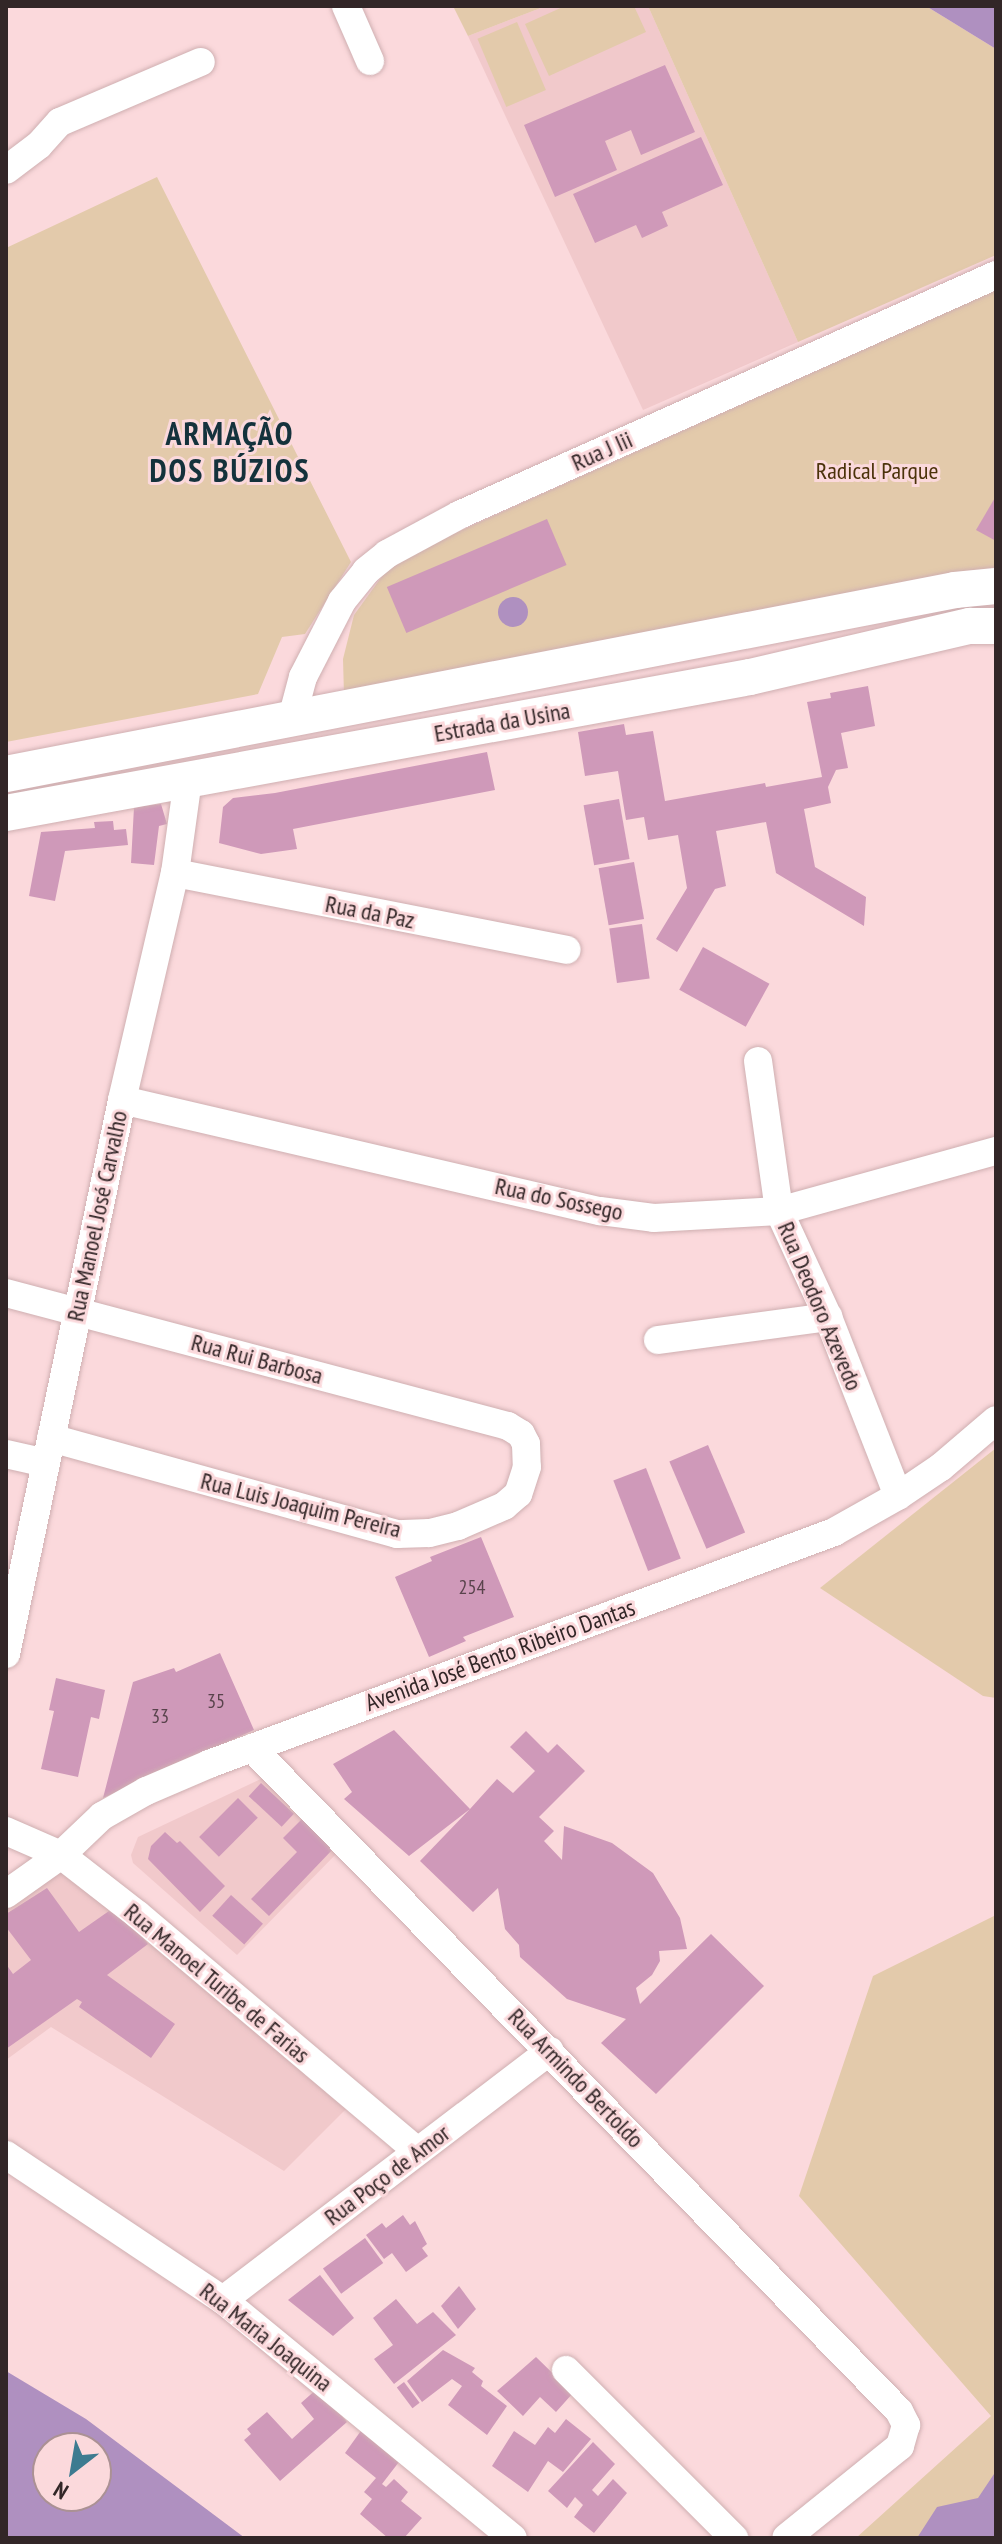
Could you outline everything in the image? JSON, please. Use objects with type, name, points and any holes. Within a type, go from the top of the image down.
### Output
[{"type":"main road","name":"Estrada da Usina","points":[[6,774],[955,590],[996,586]]},
{"type":"main road","points":[[955,590],[953,609],[983,626]]},
{"type":"main road","name":"Estrada da Usina","points":[[8,812],[750,677],[983,626]]},
{"type":"street","points":[[346,6],[370,61]]},
{"type":"street","points":[[6,170],[39,145],[60,122],[201,62]]},
{"type":"street","name":"Rua J Iii","points":[[292,718],[303,677],[342,601],[366,571],[387,554],[473,509],[996,275]]},
{"type":"street","name":"Rua Manoel José Carvalho","points":[[7,1642],[122,1100],[175,873],[188,779]]},
{"type":"street","name":"Rua da Paz","points":[[175,873],[566,950]]},
{"type":"street","name":"Rua Deodoro Azevedo","points":[[758,1061],[779,1211],[828,1317],[898,1496]]},
{"type":"street","name":"Rua do Sossego","points":[[122,1100],[600,1211],[654,1218],[779,1211],[996,1151]]},
{"type":"street","name":"Rua Rui Barbosa","points":[[6,1293],[508,1426]]},
{"type":"street","points":[[658,1340],[828,1317]]},
{"type":"street","name":"Avenida José Bento Ribeiro Dantas","points":[[6,1894],[61,1855],[102,1816],[146,1791],[252,1748],[834,1532],[898,1496],[996,1420]]},
{"type":"street","name":"Rua Luis Joaquim Pereira","points":[[6,1454],[48,1450],[397,1534],[429,1533],[458,1526],[504,1506],[518,1494],[527,1467],[526,1444],[521,1434],[508,1426]]},
{"type":"street","name":"Rua Armindo Bertoldo","points":[[252,1748],[899,2411],[906,2425],[900,2446],[786,2538]]},
{"type":"street","name":"Rua Manoel Turibe de Farias","points":[[6,1831],[61,1855],[178,1947],[417,2151]]},
{"type":"street","name":"Rua Poço de Amor","points":[[223,2300],[550,2051]]},
{"type":"street","name":"Rua Maria Joaquina","points":[[6,2155],[223,2300],[513,2538]]},
{"type":"street","points":[[566,2370],[734,2538]]},
{"type":"shaded area","points":[[546,6],[648,6],[798,342],[643,410],[468,36]]},
{"type":"shaded area","points":[[926,6],[996,6],[996,49]]},
{"type":"shaded area","points":[[513,597],[524,601],[528,612],[524,623],[513,627],[502,623],[498,612],[502,601]]},
{"type":"shaded area","points":[[263,1778],[340,1850],[237,1955],[133,1863],[131,1855],[138,1837]]},
{"type":"shaded area","points":[[70,1868],[347,2108],[284,2171],[51,2027],[6,2060],[6,1910],[53,1874]]},
{"type":"shaded area","points":[[6,2371],[103,2432],[32,2432],[32,2512],[112,2512],[112,2438],[245,2538],[6,2538]]},
{"type":"shaded area","points":[[996,2471],[996,2538],[917,2538],[937,2507],[978,2498]]},
{"type":"green space","points":[[453,6],[546,6],[468,36]]},
{"type":"green space","points":[[565,6],[634,6],[646,32],[549,76],[525,24]]},
{"type":"green space","points":[[648,6],[926,6],[996,49],[996,255],[798,342]]},
{"type":"green space","points":[[517,22],[546,90],[506,107],[477,39]]},
{"type":"green space","points":[[157,177],[351,562],[305,634],[282,637],[258,694],[6,742],[6,248]]},
{"type":"green space","name":"Radical Parque","points":[[996,290],[996,567],[344,695],[343,659],[354,615],[393,561]]},
{"type":"green space","points":[[996,1448],[996,1698],[983,1696],[820,1588]]},
{"type":"green space","points":[[996,1915],[996,2538],[856,2538],[991,2416],[799,2196],[873,1976]]},
{"type":"building","points":[[665,65],[695,132],[641,155],[631,130],[605,141],[617,170],[555,197],[524,125]]},
{"type":"building","points":[[701,137],[723,185],[662,212],[668,226],[642,238],[636,225],[595,243],[573,194]]},
{"type":"building","points":[[996,496],[996,541],[976,530]]},
{"type":"building","points":[[547,519],[567,565],[406,633],[387,587]]},
{"type":"building","points":[[868,686],[875,726],[841,733],[848,768],[836,770],[828,787],[831,803],[804,809],[815,867],[866,897],[864,926],[776,873],[766,822],[716,831],[726,886],[715,889],[677,952],[656,939],[687,888],[678,835],[648,840],[644,817],[626,820],[618,771],[585,776],[578,732],[624,724],[626,735],[653,731],[665,801],[765,783],[766,787],[822,777],[807,702],[831,698],[830,693]]},
{"type":"building","points":[[487,752],[495,790],[293,829],[297,849],[261,854],[219,843],[223,807],[233,798],[275,793]]},
{"type":"building","points":[[619,799],[630,859],[594,865],[584,805]]},
{"type":"building","points":[[161,804],[167,824],[159,826],[154,865],[131,863],[134,807]]},
{"type":"building","points":[[113,821],[114,830],[126,829],[128,845],[65,851],[55,901],[29,896],[41,832],[95,828],[94,822]]},
{"type":"building","points":[[634,862],[644,919],[609,925],[599,868]]},
{"type":"building","points":[[642,924],[650,978],[617,983],[609,929]]},
{"type":"building","points":[[703,947],[769,984],[746,1027],[679,990]]},
{"type":"building","points":[[708,1445],[745,1532],[706,1549],[669,1461]]},
{"type":"building","points":[[646,1468],[681,1559],[648,1571],[613,1481]]},
{"type":"building","points":[[481,1537],[514,1617],[463,1637],[466,1641],[429,1657],[395,1577],[432,1561],[430,1557]]},
{"type":"building","points":[[220,1653],[254,1730],[103,1798],[133,1682],[174,1668],[176,1672]]},
{"type":"building","points":[[56,1678],[105,1690],[99,1719],[91,1717],[78,1777],[41,1769],[54,1711],[49,1710]]},
{"type":"building","points":[[394,1730],[470,1809],[409,1856],[344,1799],[352,1792],[333,1764]]},
{"type":"building","points":[[526,1731],[548,1753],[557,1744],[585,1771],[539,1817],[554,1831],[544,1841],[562,1860],[564,1826],[612,1843],[653,1873],[680,1918],[687,1949],[659,1951],[660,1961],[652,1975],[636,1988],[640,2004],[711,1934],[764,1986],[656,2094],[601,2043],[626,2019],[567,1999],[520,1957],[519,1945],[505,1929],[498,1888],[473,1912],[420,1861],[497,1779],[513,1793],[535,1771],[510,1747]]},
{"type":"building","points":[[261,1783],[294,1814],[282,1827],[249,1796]]},
{"type":"building","points":[[238,1798],[258,1818],[219,1857],[199,1837]]},
{"type":"building","points":[[302,1819],[333,1849],[269,1916],[251,1899],[297,1852],[283,1838]]},
{"type":"building","points":[[165,1832],[177,1843],[180,1841],[225,1886],[200,1912],[148,1859],[151,1846]]},
{"type":"building","points":[[47,1888],[79,1932],[109,1911],[131,1923],[148,1944],[107,1975],[175,2024],[151,2058],[79,2007],[82,2002],[77,1999],[6,2049],[6,1964],[13,1974],[31,1960],[6,1927],[6,1914]]},
{"type":"building","points":[[231,1895],[263,1924],[244,1945],[212,1916]]},
{"type":"building","points":[[403,2215],[410,2225],[415,2221],[427,2244],[422,2248],[428,2256],[406,2272],[392,2253],[384,2259],[366,2235],[382,2223],[386,2228]]},
{"type":"building","points":[[365,2238],[383,2263],[341,2294],[323,2269]]},
{"type":"building","points":[[320,2275],[354,2318],[333,2336],[288,2300]]},
{"type":"building","points":[[459,2286],[476,2309],[458,2329],[441,2306]]},
{"type":"building","points":[[396,2299],[417,2324],[433,2312],[456,2335],[394,2384],[374,2359],[393,2345],[373,2318]]},
{"type":"building","points":[[443,2350],[475,2368],[472,2372],[483,2381],[481,2386],[507,2406],[487,2435],[448,2405],[462,2386],[452,2379],[422,2402],[407,2381]]},
{"type":"building","points":[[536,2357],[573,2393],[556,2412],[540,2397],[523,2416],[497,2391]]},
{"type":"building","points":[[404,2382],[420,2403],[412,2408],[397,2387]]},
{"type":"building","points":[[318,2388],[347,2422],[280,2481],[244,2440],[251,2434],[247,2429],[267,2412],[292,2439],[314,2419],[301,2403]]},
{"type":"building","points":[[566,2419],[591,2439],[563,2472],[548,2461],[528,2492],[492,2466],[514,2431],[535,2445],[548,2427],[555,2433]]},
{"type":"building","points":[[368,2421],[402,2458],[382,2484],[386,2487],[394,2479],[408,2492],[401,2501],[422,2518],[404,2538],[388,2538],[360,2514],[372,2499],[364,2492],[376,2478],[345,2453]]},
{"type":"building","points":[[593,2442],[615,2464],[592,2490],[598,2496],[613,2479],[627,2493],[594,2533],[574,2517],[583,2505],[575,2497],[567,2508],[548,2491]]},
{"type":"district","name":"ARMAÇÃO DOS BÚZIOS","points":[[230,452]]}]
